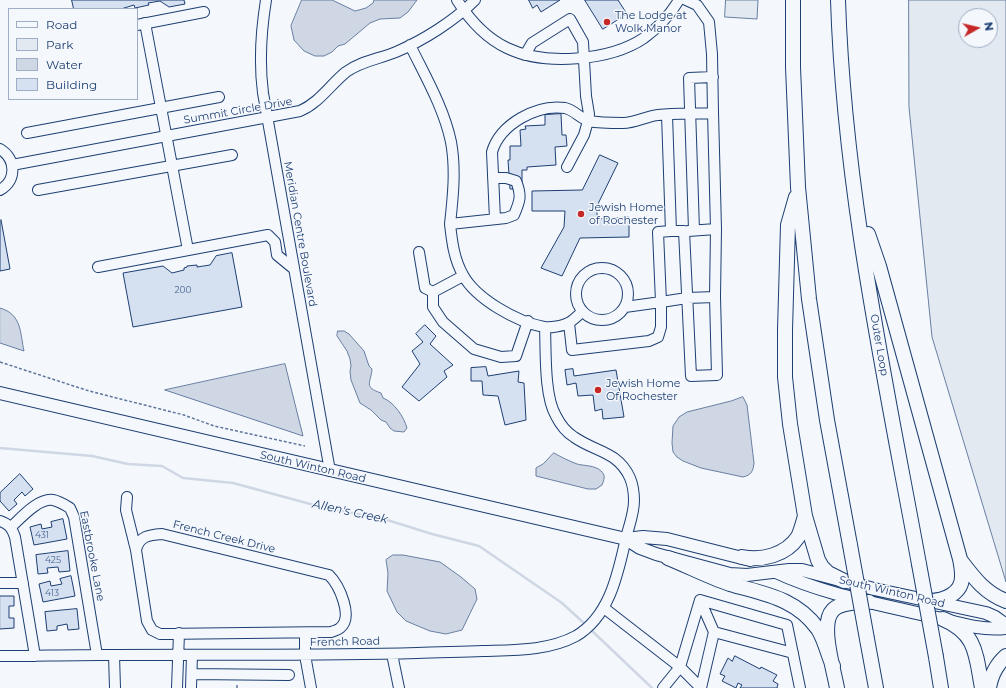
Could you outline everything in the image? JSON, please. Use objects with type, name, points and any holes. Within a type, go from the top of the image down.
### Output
[{"type":"highway","points":[[793,0],[793,67],[798,187],[809,299],[827,420],[876,688]]},
{"type":"highway","name":"Outer Loop","points":[[838,0],[840,48],[856,199],[871,301],[941,688]]},
{"type":"highway","points":[[798,187],[788,225],[784,353],[790,424],[805,516],[820,564],[830,575],[844,581]]},
{"type":"highway","points":[[856,199],[879,266],[960,559],[962,574],[957,590],[946,598],[929,601]]},
{"type":"highway","points":[[742,557],[765,557],[784,550],[791,545],[797,537],[805,516]]},
{"type":"highway","points":[[668,558],[720,580],[773,595],[794,605],[806,615],[818,630],[833,666]]},
{"type":"highway","points":[[960,559],[972,576],[982,586],[993,595],[1006,601]]},
{"type":"highway","points":[[837,688],[826,631],[829,616],[834,609],[840,606],[869,602]]},
{"type":"highway","points":[[943,619],[960,628],[970,640],[975,654],[982,688]]},
{"type":"highway","points":[[989,688],[994,670],[1006,656]]},
{"type":"main road","name":"South Winton Road","points":[[0,393],[626,539],[643,537],[661,538],[742,557],[806,585],[977,628],[990,629],[1006,626]]},
{"type":"main road","name":"South Winton Road","points":[[626,539],[640,548],[668,558],[738,575],[802,570],[988,614],[1006,626]]},
{"type":"street","name":"Meridian Centre Boulevard","points":[[266,0],[261,29],[260,59],[266,117],[330,471]]},
{"type":"street","points":[[457,0],[464,11],[486,34],[506,47],[525,55],[564,60],[598,56],[619,50],[644,38],[661,24],[679,0]]},
{"type":"street","name":"Summit Circle Drive","points":[[12,165],[300,111],[309,108],[346,72],[366,62],[418,42],[464,11],[474,0]]},
{"type":"street","points":[[686,0],[697,5],[709,22],[713,77],[716,229],[715,297],[717,375],[691,376],[687,298],[689,231],[689,78],[713,77]]},
{"type":"street","points":[[188,250],[161,108],[141,24],[204,12]]},
{"type":"street","points":[[525,55],[532,43],[570,19],[583,42],[588,121],[584,135],[567,167]]},
{"type":"street","points":[[410,45],[442,113],[451,141],[454,165],[454,194],[450,224],[455,257],[463,276],[480,295],[494,306],[510,315],[528,322],[545,327],[569,323],[582,312]]},
{"type":"street","points":[[27,133],[219,97]]},
{"type":"street","points":[[495,219],[492,152],[495,143],[508,128],[522,117],[532,112],[545,109],[565,108],[588,121],[625,123],[658,115],[713,112]]},
{"type":"street","points":[[667,115],[672,231]]},
{"type":"street","points":[[0,149],[10,158],[12,165],[10,181],[0,190]]},
{"type":"street","points":[[38,190],[232,155]]},
{"type":"street","points":[[450,224],[506,218],[514,214],[520,200],[519,189],[516,181],[506,178],[493,178]]},
{"type":"street","points":[[569,323],[572,350],[649,342],[658,337],[661,328],[661,302],[658,232],[716,229]]},
{"type":"street","points":[[98,267],[268,236],[274,242],[278,255],[294,269]]},
{"type":"street","points":[[420,252],[424,288],[433,292]]},
{"type":"street","points":[[599,268],[612,270],[620,274],[625,281],[628,290],[628,298],[625,307],[613,318],[597,320],[589,317],[582,312],[578,304],[576,295],[577,286],[587,272],[599,268]]},
{"type":"street","points":[[433,292],[463,276]]},
{"type":"street","points":[[433,292],[433,307],[443,322],[474,349],[501,357],[516,356],[528,322]]},
{"type":"street","points":[[625,307],[687,298],[715,297]]},
{"type":"street","name":"French Road","points":[[0,656],[305,655],[504,651],[544,647],[562,642],[576,635],[596,620],[602,611],[618,572],[634,503],[632,485],[624,466],[616,458],[573,437],[563,427],[554,414],[548,389],[545,327]]},
{"type":"street","points":[[127,497],[126,510],[136,550]]},
{"type":"street","name":"Eastbrooke Lane","points":[[11,527],[33,507],[47,501],[52,500],[70,508],[74,517],[97,655]]},
{"type":"street","points":[[0,521],[11,527],[16,537],[35,656]]},
{"type":"street","name":"French Creek Drive","points":[[162,534],[329,575],[344,602],[346,611],[345,620],[340,628],[331,632],[305,632],[160,634],[152,630],[147,621],[136,550],[139,542],[142,538],[162,534]]},
{"type":"street","points":[[0,583],[23,583]]},
{"type":"street","points":[[700,600],[714,632],[701,688]]},
{"type":"street","points":[[700,600],[787,625],[800,688]]},
{"type":"street","points":[[665,686],[680,667],[700,600]]},
{"type":"street","points":[[602,611],[680,667],[701,688]]},
{"type":"street","points":[[305,632],[305,655],[311,688]]},
{"type":"street","points":[[714,632],[793,653]]},
{"type":"street","points":[[177,688],[179,633]]},
{"type":"street","points":[[392,654],[399,688]]},
{"type":"street","points":[[114,655],[115,688]]},
{"type":"street","points":[[191,688],[192,655]]},
{"type":"street","points":[[192,674],[289,675]]},
{"type":"path","points":[[0,362],[89,391],[184,415],[214,426],[305,446]]},
{"type":"green space","points":[[726,0],[758,0],[757,19],[725,17]]},
{"type":"green space","points":[[909,0],[1006,0],[1006,582],[932,337],[909,107]]},
{"type":"water","points":[[302,0],[332,0],[355,11],[366,8],[373,3],[374,0],[417,0],[408,12],[400,18],[380,19],[370,23],[345,44],[338,46],[332,52],[324,56],[315,56],[304,51],[294,40],[291,26]]},
{"type":"water","points":[[0,308],[7,311],[16,319],[19,325],[24,351],[0,343]]},
{"type":"water","points":[[338,331],[344,331],[349,334],[364,351],[369,366],[372,369],[369,384],[372,389],[381,393],[383,398],[398,410],[404,419],[407,428],[404,432],[394,431],[386,422],[381,420],[371,410],[360,403],[351,380],[350,359],[347,351],[337,336]]},
{"type":"water","points":[[285,364],[303,436],[165,390]]},
{"type":"water","points":[[743,397],[747,405],[754,463],[750,474],[743,477],[701,468],[677,457],[673,452],[672,443],[673,426],[679,417],[687,412]]},
{"type":"water","points":[[554,453],[577,464],[599,469],[604,476],[602,485],[596,489],[588,489],[536,476],[536,468],[543,464]]},
{"type":"water","points":[[393,555],[403,555],[440,562],[475,589],[477,599],[462,630],[446,634],[430,631],[406,621],[397,612],[387,591],[388,573],[386,560]]},
{"type":"building","points":[[72,0],[184,0],[185,4],[169,7],[160,1],[148,3],[149,5],[135,8],[134,5],[124,8],[74,8]]},
{"type":"building","points":[[529,0],[560,0],[541,12],[537,5],[533,8]]},
{"type":"building","name":"The Lodge at Wolk Manor","points":[[585,0],[618,0],[627,14],[603,29]]},
{"type":"building","points":[[561,114],[562,135],[566,135],[567,146],[555,147],[556,165],[527,167],[527,170],[522,170],[522,182],[516,183],[517,189],[510,189],[508,160],[510,160],[510,146],[521,146],[520,130],[526,129],[525,126],[545,125],[545,115]]},
{"type":"building","name":"Jewish Home of Rochester","points":[[600,155],[618,163],[596,208],[598,219],[629,217],[629,237],[580,238],[562,276],[541,268],[564,227],[565,211],[532,211],[532,191],[582,190]]},
{"type":"building","points":[[1,220],[10,269],[0,271],[0,221]]},
{"type":"building","points":[[232,253],[242,307],[133,327],[123,273],[163,266],[172,273],[184,270],[187,266],[197,265],[197,267],[210,265],[216,256]]},
{"type":"building","points":[[425,325],[436,336],[430,344],[453,365],[444,371],[447,377],[419,401],[402,387],[420,364],[412,351],[423,342],[416,334]]},
{"type":"building","points":[[486,367],[488,376],[519,371],[518,382],[524,383],[526,420],[505,425],[498,396],[483,395],[482,381],[471,381],[471,368]]},
{"type":"building","name":"Jewish Home Of Rochester","points":[[573,369],[574,376],[616,370],[624,417],[603,419],[602,409],[595,411],[593,395],[578,396],[576,383],[567,385],[565,370]]},
{"type":"building","points":[[20,474],[33,489],[25,496],[22,492],[14,500],[17,504],[9,511],[0,501],[0,493]]},
{"type":"building","points":[[63,519],[67,539],[34,545],[30,527],[41,524],[42,529],[52,527],[51,522]]},
{"type":"building","points":[[68,551],[70,571],[59,572],[58,567],[47,568],[48,573],[38,574],[36,555]]},
{"type":"building","points":[[71,576],[75,596],[43,602],[39,584],[50,581],[51,586],[62,584],[60,579]]},
{"type":"building","points":[[0,596],[14,596],[14,606],[9,606],[9,618],[14,618],[14,628],[0,629]]},
{"type":"building","points":[[77,609],[79,629],[68,630],[67,624],[57,626],[57,630],[47,631],[45,612]]},
{"type":"building","points":[[735,656],[760,669],[761,667],[777,675],[773,681],[778,684],[777,688],[740,688],[742,685],[738,683],[736,688],[722,681],[725,676],[720,674],[728,658],[732,661]]},
{"type":"waterway","name":"Allen's Creek","points":[[0,448],[92,456],[128,464],[162,466],[183,478],[233,483],[325,508],[384,519],[432,534],[479,546],[562,603],[586,625]]},
{"type":"waterway","name":"Allen's Creek","points":[[590,629],[652,688]]},
{"type":"place","name":"The Lodge at Wolk Manor","points":[[607,22]]},
{"type":"place","name":"Jewish Home of Rochester","points":[[581,214]]},
{"type":"place","name":"Jewish Home Of Rochester","points":[[598,390]]}]
